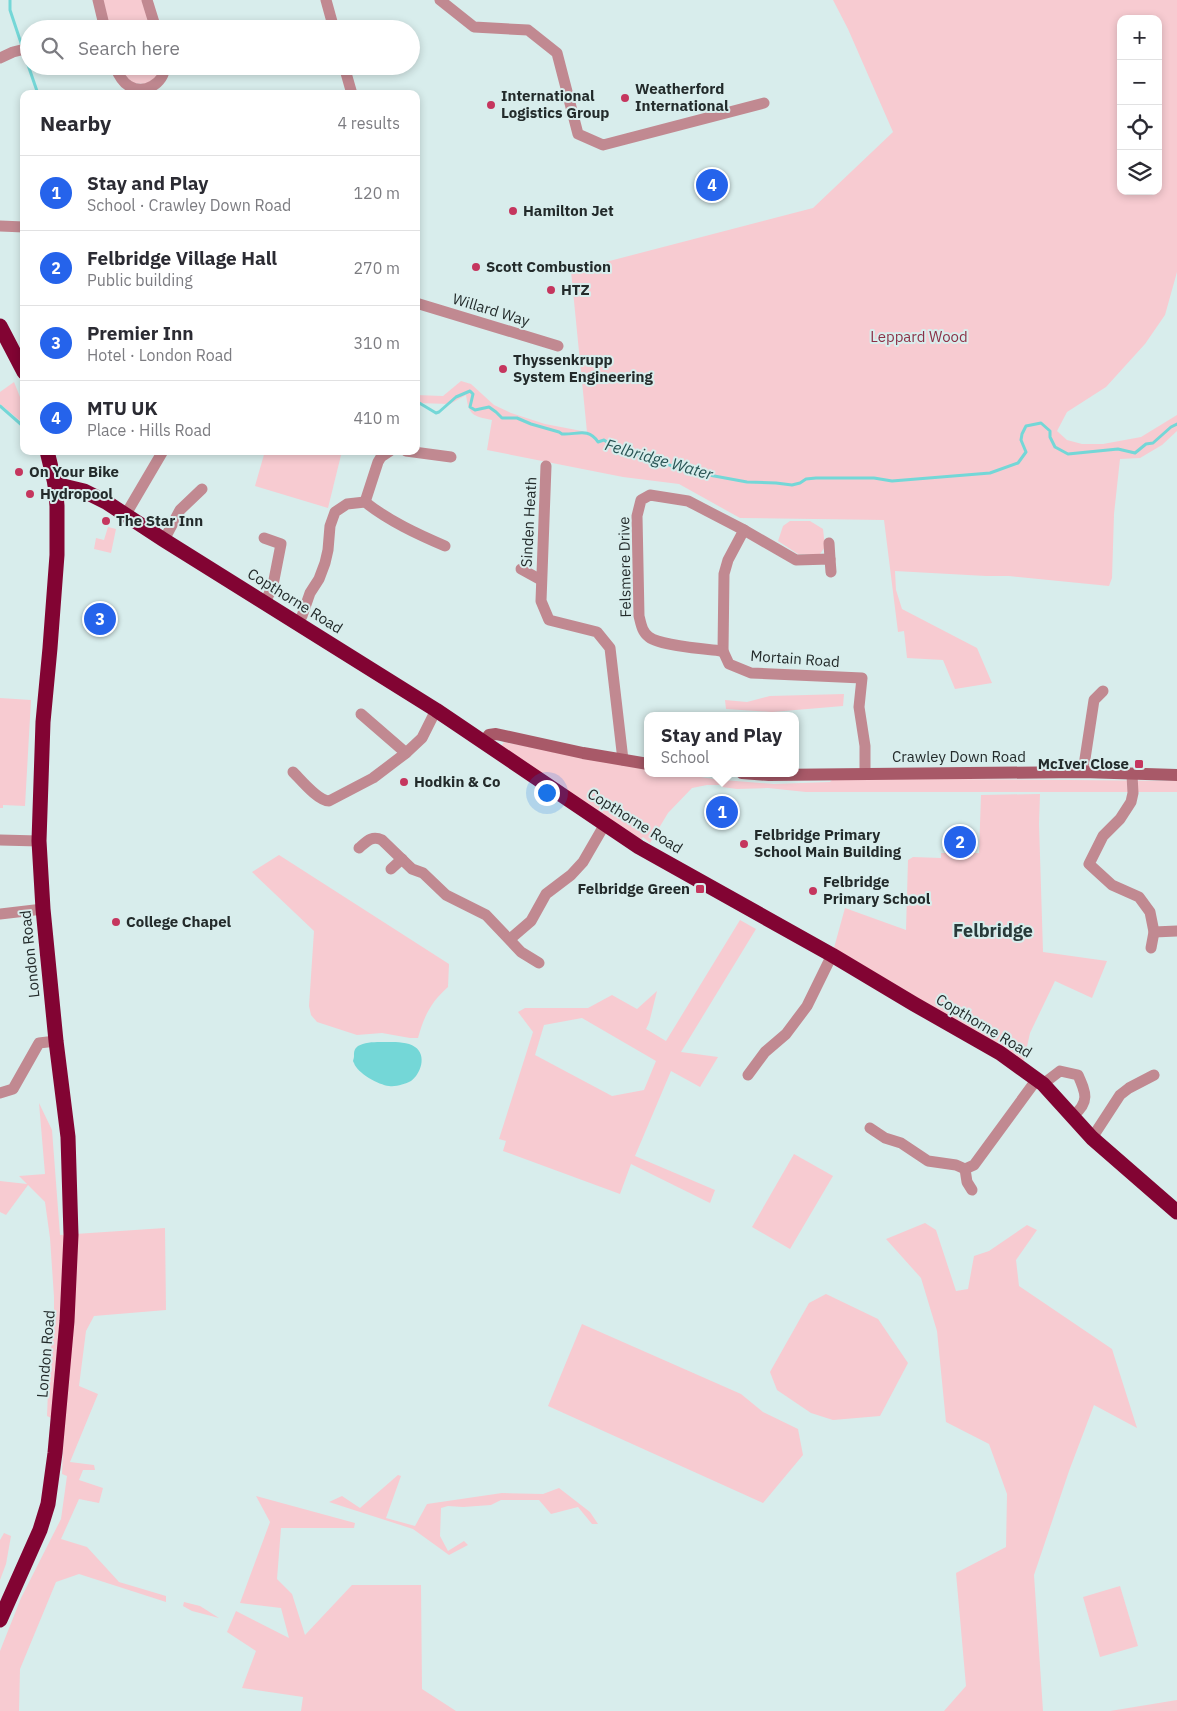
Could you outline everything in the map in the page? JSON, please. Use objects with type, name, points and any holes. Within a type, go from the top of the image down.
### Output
[{"type":"highway","points":[[0,326],[20,359]]},
{"type":"highway","name":"London Road","points":[[0,1620],[42,1524],[48,1504],[55,1453],[67,1321],[71,1235],[68,1137],[43,909],[39,841],[42,722],[57,555],[57,506],[55,484],[48,455]]},
{"type":"highway","name":"Copthorne Road","points":[[55,484],[84,491],[126,514],[164,540],[436,710],[639,847],[832,955],[1000,1053],[1040,1082],[1092,1138],[1177,1212]]},
{"type":"street","points":[[98,0],[103,20]]},
{"type":"street","points":[[147,0],[153,20]]},
{"type":"street","points":[[326,0],[332,20]]},
{"type":"street","points":[[440,0],[474,27],[528,30],[557,53],[578,134],[603,145],[764,103]]},
{"type":"street","points":[[0,58],[20,50]]},
{"type":"street","points":[[119,75],[128,86],[140,90],[152,88],[162,75]]},
{"type":"street","points":[[347,75],[351,90]]},
{"type":"street","points":[[0,226],[20,227]]},
{"type":"street","name":"Willard Way","points":[[420,305],[558,346]]},
{"type":"street","points":[[420,453],[451,457]]},
{"type":"street","points":[[126,514],[161,455]]},
{"type":"street","points":[[365,502],[378,462],[384,455]]},
{"type":"street","name":"Sinden Heath","points":[[546,466],[541,601],[550,620],[597,632],[610,648],[623,760]]},
{"type":"street","points":[[164,540],[180,510],[202,489]]},
{"type":"street","name":"Felsmere Drive","points":[[723,651],[667,643],[650,638],[643,630],[639,616],[637,516],[640,500],[650,495],[688,501],[744,530]]},
{"type":"street","points":[[297,624],[325,563],[330,526],[335,512],[346,504],[365,502],[380,513],[420,535],[445,546]]},
{"type":"street","points":[[723,651],[724,574],[728,560],[744,530],[796,560],[830,559]]},
{"type":"street","points":[[264,538],[281,544],[274,585],[265,603]]},
{"type":"street","points":[[829,543],[831,572]]},
{"type":"street","name":"Sinden Heath","points":[[521,569],[541,580]]},
{"type":"street","name":"Mortain Road","points":[[723,651],[730,664],[751,673],[862,678],[859,707],[865,746],[865,774]]},
{"type":"street","points":[[1083,772],[1094,700],[1103,691]]},
{"type":"street","points":[[293,772],[318,797],[323,801],[329,801],[373,778],[406,753],[422,738],[436,710]]},
{"type":"street","points":[[361,714],[406,753]]},
{"type":"street","points":[[484,742],[489,735],[496,734],[582,753],[644,763]]},
{"type":"street","name":"Crawley Down Road","points":[[799,775],[1083,772],[1177,775]]},
{"type":"street","points":[[1132,775],[1133,793],[1131,802],[1120,818],[1103,836],[1089,864],[1112,885],[1139,897],[1150,912],[1154,932],[1151,948]]},
{"type":"street","points":[[510,939],[531,921],[546,894],[571,875],[583,862],[605,824]]},
{"type":"street","points":[[360,848],[371,838],[377,838],[390,846],[412,869],[423,873],[446,895],[486,915],[521,952],[539,963]]},
{"type":"street","points":[[0,840],[39,841]]},
{"type":"street","points":[[391,869],[402,859]]},
{"type":"street","points":[[0,914],[43,909]]},
{"type":"street","points":[[1154,932],[1177,931]]},
{"type":"street","points":[[748,1075],[765,1052],[786,1034],[807,1006],[832,955]]},
{"type":"street","points":[[0,1093],[13,1089],[39,1043],[56,1041]]},
{"type":"street","points":[[870,1128],[884,1138],[901,1143],[928,1161],[956,1165],[965,1169],[974,1165],[1040,1082],[1060,1071],[1078,1075],[1086,1093],[1082,1108],[1073,1116]]},
{"type":"street","points":[[1092,1138],[1120,1095],[1154,1075]]},
{"type":"street","points":[[965,1169],[972,1190]]},
{"type":"green space","points":[[102,0],[144,0],[150,20],[107,20]]},
{"type":"green space","name":"Leppard Wood","points":[[833,0],[1177,0],[1177,272],[1165,315],[1145,344],[1106,387],[1067,412],[1057,431],[1067,440],[1082,444],[1103,444],[1141,437],[1177,415],[1177,431],[1162,445],[1140,458],[1120,459],[1114,514],[1112,578],[1109,586],[1009,576],[895,571],[896,590],[902,609],[977,648],[992,683],[955,689],[943,660],[907,658],[904,631],[898,632],[884,520],[740,518],[679,484],[623,477],[487,450],[492,420],[473,414],[470,411],[466,395],[450,404],[420,403],[420,395],[443,396],[461,381],[471,384],[494,405],[511,413],[545,424],[587,432],[571,271],[813,208],[893,132],[848,29]]},
{"type":"green space","points":[[125,75],[159,75],[148,84],[131,83]]},
{"type":"green space","points":[[14,382],[20,397],[20,421],[0,404],[0,392]]},
{"type":"green space","points":[[264,455],[341,455],[328,508],[255,486]]},
{"type":"green space","points":[[790,521],[810,521],[823,529],[825,547],[820,554],[798,554],[778,541],[783,526]]},
{"type":"green space","points":[[108,527],[116,529],[111,553],[94,549],[96,538],[104,540]]},
{"type":"green space","points":[[844,694],[843,706],[772,712],[726,709],[725,700],[747,702],[770,696]]},
{"type":"green space","points":[[0,698],[31,700],[25,806],[3,805],[3,808],[0,808]]},
{"type":"green space","points":[[504,742],[644,768],[644,777],[700,777],[721,780],[720,785],[692,788],[668,813],[650,843],[643,837],[640,840],[503,749],[502,745]]},
{"type":"green space","points":[[834,778],[1177,781],[1177,792],[806,792],[768,788],[737,789],[722,787],[723,780],[774,784],[830,782]]},
{"type":"green space","points":[[1040,794],[1039,824],[1043,952],[1107,961],[1092,998],[1055,981],[1030,1033],[1022,1069],[832,955],[845,908],[906,930],[908,860],[913,857],[941,858],[941,853],[979,853],[981,795]]},
{"type":"green space","points":[[279,855],[449,964],[448,987],[429,1010],[418,1038],[382,1033],[357,1035],[317,1022],[311,1015],[309,1006],[314,931],[252,872]]},
{"type":"green space","points":[[740,920],[756,929],[681,1052],[718,1057],[700,1087],[671,1071],[635,1156],[715,1190],[710,1203],[631,1164],[620,1194],[503,1151],[506,1141],[499,1139],[533,1032],[518,1012],[525,1008],[588,1008],[612,995],[637,1009],[657,991],[646,1029],[666,1041]],"holes":[[[582,1018],[656,1061],[644,1090],[612,1096],[535,1055],[544,1025]]]},
{"type":"green space","points":[[39,1103],[52,1130],[60,1235],[165,1228],[166,1310],[94,1316],[86,1331],[79,1386],[98,1394],[70,1462],[94,1465],[95,1470],[83,1470],[79,1480],[103,1488],[99,1503],[79,1499],[61,1539],[87,1547],[119,1582],[166,1596],[166,1602],[79,1574],[56,1582],[20,1669],[19,1711],[0,1711],[0,1651],[21,1598],[61,1519],[67,1476],[62,1474],[64,1424],[47,1416],[54,1297],[50,1238],[45,1202],[28,1185],[6,1215],[0,1212],[0,1181],[27,1184],[19,1176],[45,1174]]},
{"type":"green space","points":[[794,1154],[833,1176],[790,1249],[752,1227]]},
{"type":"green space","points":[[925,1223],[936,1230],[956,1291],[968,1289],[974,1256],[989,1251],[1027,1225],[1037,1230],[1016,1260],[1019,1286],[1112,1349],[1137,1428],[1094,1405],[1069,1471],[1034,1575],[1043,1711],[944,1711],[966,1686],[956,1573],[1006,1547],[1007,1494],[989,1444],[946,1422],[937,1331],[921,1278],[886,1239]]},
{"type":"green space","points":[[826,1294],[878,1319],[908,1363],[880,1416],[833,1420],[811,1413],[777,1390],[770,1372],[809,1303]]},
{"type":"green space","points":[[582,1324],[741,1394],[763,1412],[798,1429],[803,1455],[763,1503],[548,1406]]},
{"type":"green space","points":[[398,1475],[401,1476],[386,1518],[415,1526],[427,1504],[502,1493],[543,1494],[559,1488],[590,1512],[598,1524],[592,1524],[578,1507],[551,1514],[539,1500],[501,1500],[491,1505],[448,1506],[441,1508],[440,1536],[448,1551],[464,1541],[468,1545],[449,1555],[413,1529],[329,1502],[342,1496],[360,1508]]},
{"type":"green space","points":[[256,1496],[355,1523],[354,1528],[281,1528],[277,1579],[292,1594],[305,1635],[352,1585],[421,1585],[422,1689],[456,1711],[301,1711],[303,1697],[242,1688],[256,1651],[227,1632],[236,1611],[289,1638],[281,1608],[240,1603],[270,1522]]},
{"type":"green space","points":[[4,1533],[11,1536],[6,1564],[0,1580],[0,1540]]},
{"type":"green space","points":[[1120,1586],[1138,1646],[1100,1657],[1083,1597]]},
{"type":"green space","points":[[184,1602],[200,1606],[219,1618],[192,1611],[183,1606]]},
{"type":"green space","points":[[1177,1700],[1177,1711],[1110,1711]]},
{"type":"water","points":[[389,1042],[409,1044],[419,1050],[422,1059],[420,1069],[411,1081],[397,1086],[385,1085],[369,1078],[356,1067],[353,1061],[354,1051],[358,1046],[361,1044]]},
{"type":"waterway","name":"Felbridge Water","points":[[10,0],[10,10],[20,40]]},
{"type":"waterway","name":"Felbridge Water","points":[[31,75],[37,90]]},
{"type":"waterway","name":"Felbridge Water","points":[[420,403],[436,413],[456,397],[470,391],[473,394],[470,407],[475,410],[489,407],[502,418],[517,418],[562,434],[586,433],[594,437],[598,442],[604,440],[613,446],[655,461],[698,473],[747,482],[792,485],[806,479],[816,478],[874,478],[892,481],[990,473],[1018,463],[1026,452],[1021,440],[1026,426],[1041,423],[1050,431],[1050,437],[1055,447],[1068,454],[1118,449],[1135,453],[1146,444],[1153,443],[1177,424]]},
{"type":"waterway","points":[[0,406],[20,424]]},
{"type":"place","name":"Weatherford International","points":[[625,98]]},
{"type":"place","name":"International Logistics Group","points":[[491,105]]},
{"type":"place","name":"MTU UK","points":[[712,185]]},
{"type":"place","name":"Hamilton Jet","points":[[513,211]]},
{"type":"place","name":"Scott Combustion","points":[[476,267]]},
{"type":"place","name":"HTZ","points":[[551,290]]},
{"type":"place","name":"Thyssenkrupp System Engineering","points":[[503,369]]},
{"type":"place","name":"On Your Bike","points":[[19,472]]},
{"type":"place","name":"Hydropool","points":[[30,494]]},
{"type":"place","name":"The Star Inn","points":[[106,521]]},
{"type":"place","name":"Premier Inn","points":[[100,619]]},
{"type":"place","name":"McIver Close","points":[[1139,764]]},
{"type":"place","name":"Hodkin & Co","points":[[404,782]]},
{"type":"place","name":"Stay and Play","points":[[722,812]]},
{"type":"place","name":"Felbridge Village Hall","points":[[960,842]]},
{"type":"place","name":"Felbridge Primary School Main Building","points":[[744,844]]},
{"type":"place","name":"Felbridge Green","points":[[700,889]]},
{"type":"place","name":"Felbridge Primary School","points":[[813,891]]},
{"type":"place","name":"College Chapel","points":[[116,922]]},
{"type":"district","name":"Felbridge","points":[[993,931]]}]
